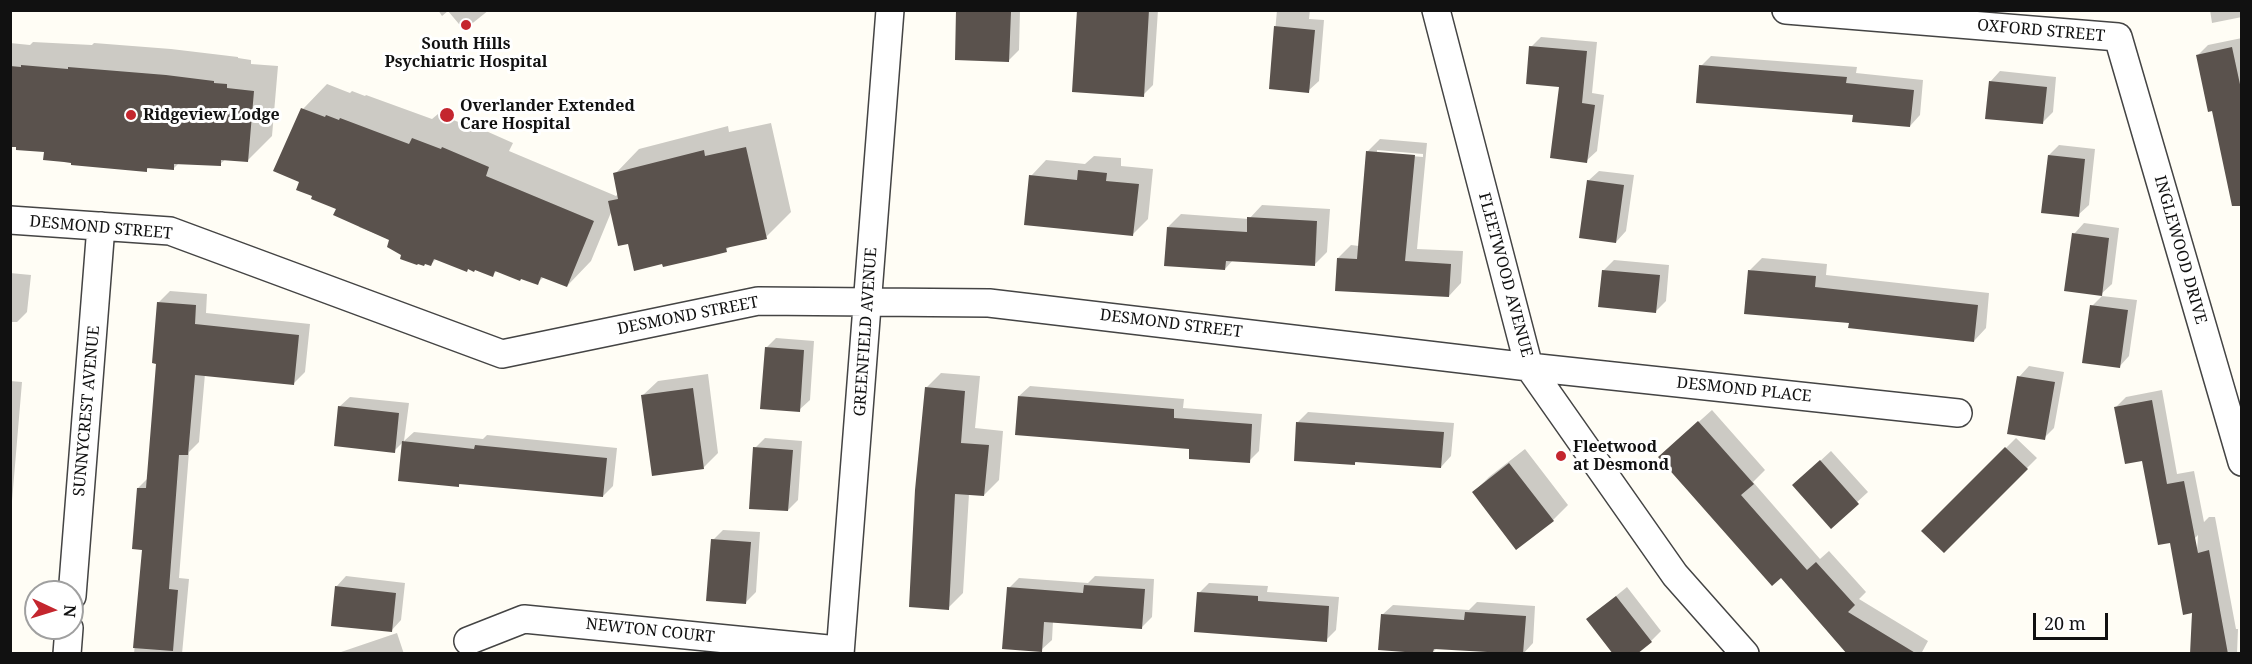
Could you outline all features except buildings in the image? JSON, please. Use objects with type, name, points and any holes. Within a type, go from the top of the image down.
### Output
[{"type":"street","name":"GREENFIELD AVENUE","points":[[840,654],[890,10]]},
{"type":"street","name":"FLEETWOOD AVENUE","points":[[1436,10],[1529,367],[1675,575],[1744,654]]},
{"type":"street","name":"OXFORD STREET","points":[[1786,10],[2118,37]]},
{"type":"street","name":"INGLEWOOD DRIVE","points":[[2118,37],[2241,462]]},
{"type":"street","name":"DESMOND STREET","points":[[10,219],[170,231],[502,354],[758,301],[989,303],[1529,367]]},
{"type":"street","name":"SUNNYCREST AVENUE","points":[[73,580],[101,226]]},
{"type":"street","name":"DESMOND PLACE","points":[[1529,367],[1958,413]]},
{"type":"street","name":"NEWTON COURT","points":[[468,641],[524,619],[828,649],[835,654]]},
{"type":"place","name":"South Hills Psychiatric Hospital","points":[[466,25]]},
{"type":"place","name":"Ridgeview Lodge","points":[[131,115]]},
{"type":"place","name":"Overlander Extended Care Hospital","points":[[447,115]]},
{"type":"place","name":"Fleetwood at Desmond","points":[[1561,456]]}]
